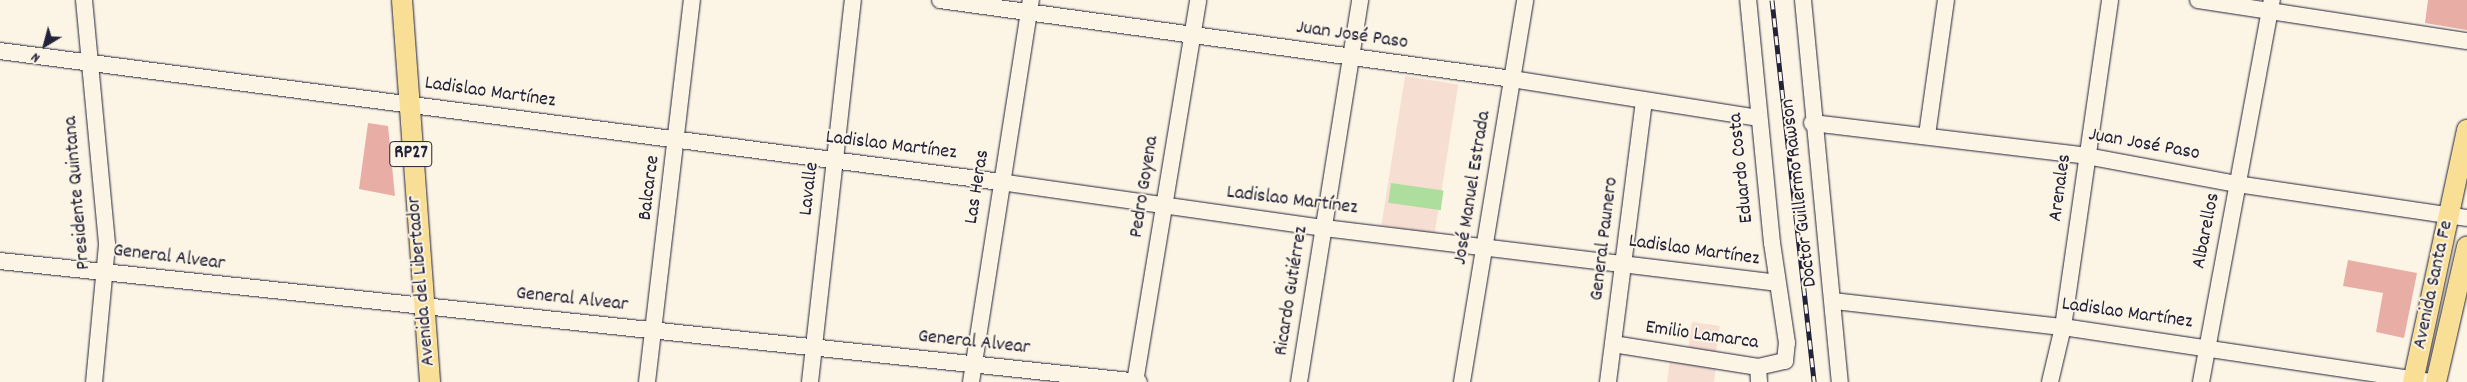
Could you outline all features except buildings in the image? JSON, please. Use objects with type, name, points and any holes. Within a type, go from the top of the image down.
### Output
[{"type":"main road","name":"Avenida del Libertador","points":[[402,0],[407,103],[430,382]]},
{"type":"main road","name":"Avenida Santa Fe","points":[[2424,381],[2458,217],[2467,130]]},
{"type":"main road","name":"Avenida Santa Fe","points":[[2424,381],[2467,247]]},
{"type":"street","name":"Presidente Quintana","points":[[84,0],[88,64],[105,210],[107,272],[94,382]]},
{"type":"street","name":"Balcarce","points":[[647,382],[678,139],[692,0]]},
{"type":"street","name":"Lavalle","points":[[810,382],[853,0]]},
{"type":"street","name":"Juan José Paso","points":[[940,0],[1030,6],[1192,37],[1512,79],[1644,102],[1758,118]]},
{"type":"street","name":"Pedro Goyena","points":[[1137,382],[1163,206],[1198,0]]},
{"type":"street","name":"Ricardo Gutiérrez","points":[[1299,382],[1360,0]]},
{"type":"street","name":"José Manuel Estrada","points":[[1462,382],[1525,0]]},
{"type":"street","name":"Eduardo Costa","points":[[1748,0],[1758,118],[1777,283],[1787,343],[1785,361]]},
{"type":"street","name":"Doctor Guillermo Rawson","points":[[1803,0],[1812,123],[1834,301],[1840,382]]},
{"type":"street","points":[[1927,135],[1946,0]]},
{"type":"street","name":"Arenales","points":[[2050,382],[2063,327],[2110,0]]},
{"type":"street","points":[[2198,0],[2271,5],[2467,41]]},
{"type":"street","name":"Albarellos","points":[[2201,382],[2271,5]]},
{"type":"street","name":"Las Heras","points":[[971,382],[1000,182],[1030,6]]},
{"type":"street","name":"Ladislao Martínez","points":[[0,51],[1000,182],[1324,228],[1486,245],[1777,283]]},
{"type":"street","name":"General Paunero","points":[[1608,382],[1644,102]]},
{"type":"street","name":"Juan José Paso","points":[[1812,123],[1927,135],[2087,156],[2238,184],[2458,217]]},
{"type":"street","name":"General Alvear","points":[[0,261],[1137,382]]},
{"type":"street","name":"Ladislao Martínez","points":[[1834,301],[2063,327],[2207,346],[2424,381]]},
{"type":"street","name":"Emilio Lamarca","points":[[1612,344],[1759,374],[1769,367],[1785,361]]},
{"type":"shaded area","points":[[1405,76],[1458,84],[1435,234],[1381,225]]},
{"type":"shaded area","points":[[1692,322],[1720,326],[1716,352],[1688,348]]},
{"type":"shaded area","points":[[1670,359],[1716,366],[1714,382],[1667,382]]},
{"type":"green space","points":[[1391,183],[1443,190],[1441,210],[1388,203]]},
{"type":"railway","points":[[1772,0],[1814,382]]}]
